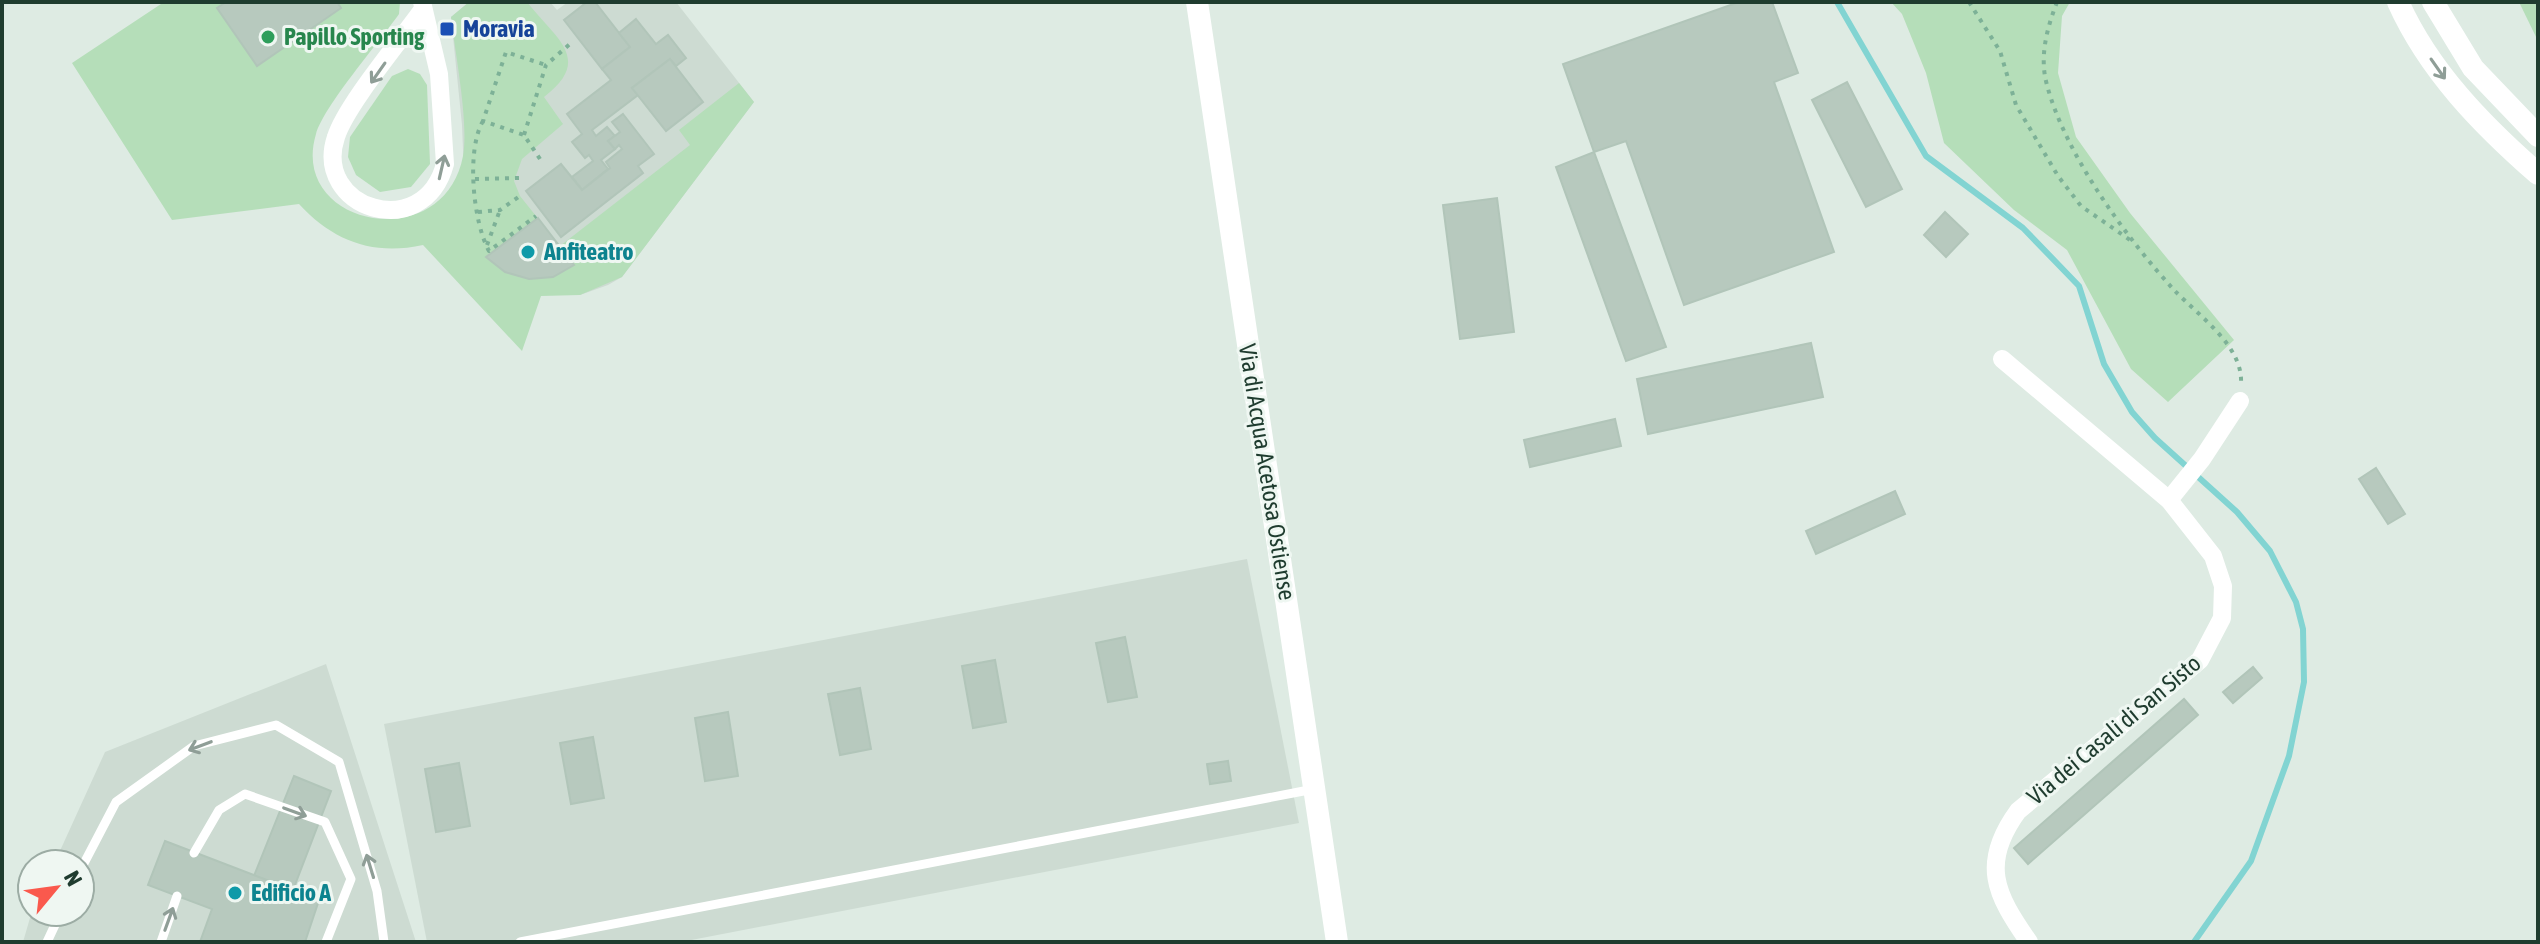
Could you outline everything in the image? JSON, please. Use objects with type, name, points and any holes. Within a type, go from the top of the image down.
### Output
[{"type":"street","name":"Via di Acqua Acetosa Ostiense","points":[[1197,2],[1337,942]]},
{"type":"street","points":[[2398,2],[2426,51],[2462,100],[2538,174]]},
{"type":"street","points":[[2433,2],[2473,68],[2538,136]]},
{"type":"street","points":[[423,5],[439,74],[445,164],[427,197],[404,209],[366,207],[347,192],[335,171],[333,147],[342,124],[423,5]]},
{"type":"street","name":"Via dei Casali di San Sisto","points":[[2002,359],[2169,500],[2194,527],[2220,571],[2224,603],[2217,634],[2188,672],[2018,811],[2004,830],[1996,852],[1994,875],[2000,898],[2029,942]]},
{"type":"street","points":[[2169,500],[2202,459],[2240,401]]},
{"type":"lane","points":[[92,848],[116,802],[194,746],[276,725],[339,762],[377,891],[384,942]]},
{"type":"lane","points":[[520,942],[1314,789]]},
{"type":"lane","points":[[194,853],[219,810],[245,794],[325,822],[351,879],[326,942]]},
{"type":"lane","points":[[161,942],[177,896]]},
{"type":"path","points":[[1969,2],[2000,51],[2016,105],[2058,176],[2081,206],[2139,245]]},
{"type":"path","points":[[2057,2],[2044,39],[2046,83],[2070,140],[2139,245],[2235,355],[2241,374],[2240,401]]},
{"type":"path","points":[[524,135],[546,65],[571,43]]},
{"type":"path","points":[[536,216],[489,251],[478,212],[473,145],[506,52],[546,65]]},
{"type":"path","points":[[483,121],[524,135],[540,159]]},
{"type":"path","points":[[475,179],[520,178]]},
{"type":"path","points":[[478,212],[500,210],[520,196]]},
{"type":"path","points":[[486,246],[500,210]]},
{"type":"shaded area","points":[[469,2],[550,2],[557,10],[568,2],[676,2],[754,102],[622,277],[608,285],[580,295],[535,295],[466,224],[462,125],[451,17]]},
{"type":"shaded area","points":[[1247,559],[1299,823],[681,942],[427,942],[384,724]]},
{"type":"shaded area","points":[[326,664],[416,942],[23,942],[27,928],[96,928],[96,848],[61,848],[105,752]]},
{"type":"green space","points":[[164,2],[400,2],[399,14],[341,91],[316,134],[313,166],[324,191],[345,208],[372,218],[401,218],[428,208],[450,188],[463,156],[464,142],[463,107],[451,17],[469,2],[527,2],[565,50],[568,60],[566,71],[559,84],[544,97],[563,124],[522,159],[514,181],[520,196],[560,246],[690,145],[679,130],[739,83],[754,102],[622,277],[580,295],[541,296],[522,351],[423,245],[387,248],[355,242],[326,228],[299,204],[172,220],[72,63]]},
{"type":"green space","points":[[1891,2],[2070,2],[2062,16],[2058,73],[2076,137],[2130,213],[2234,340],[2168,402],[2131,369],[2067,250],[2014,210],[1944,143],[1926,73],[1902,14]]},
{"type":"green space","points":[[2519,2],[2538,2],[2538,41]]},
{"type":"green space","points":[[408,69],[420,74],[427,85],[430,164],[411,187],[380,192],[356,175],[348,157],[350,137],[392,76]]},
{"type":"building","name":"Papillo Sporting","points":[[226,2],[337,2],[341,8],[257,66],[217,8]]},
{"type":"building","points":[[587,2],[595,2],[630,47],[602,69],[564,20]]},
{"type":"building","points":[[1739,2],[1772,2],[1798,73],[1774,82],[1834,252],[1684,305],[1626,141],[1594,152],[1563,64]]},
{"type":"building","points":[[636,19],[656,44],[668,35],[686,58],[676,66],[670,59],[632,88],[638,95],[592,130],[596,136],[607,127],[615,136],[608,141],[615,149],[601,160],[608,169],[582,190],[572,177],[593,161],[589,155],[585,158],[572,142],[582,134],[567,114],[611,80],[602,69],[630,47],[619,33]]},
{"type":"building","points":[[670,59],[703,102],[666,131],[632,88]]},
{"type":"building","points":[[1847,82],[1902,189],[1866,207],[1812,100]]},
{"type":"building","points":[[623,114],[654,154],[638,166],[643,173],[561,237],[526,191],[561,164],[582,190],[610,168],[606,162],[622,149],[619,145],[615,149],[608,141],[620,132],[612,122]]},
{"type":"building","points":[[1594,152],[1666,347],[1626,361],[1556,167]]},
{"type":"building","points":[[1497,198],[1514,332],[1460,339],[1443,205]]},
{"type":"building","points":[[1945,212],[1968,234],[1946,257],[1924,235]]},
{"type":"building","name":"Anfiteatro","points":[[538,218],[574,265],[553,277],[529,279],[505,272],[486,257]]},
{"type":"building","points":[[1811,343],[1823,397],[1648,434],[1637,379]]},
{"type":"building","points":[[1615,419],[1621,446],[1530,467],[1524,440]]},
{"type":"building","points":[[2376,468],[2405,514],[2388,524],[2359,479]]},
{"type":"building","points":[[1895,491],[1905,514],[1816,554],[1806,531]]},
{"type":"building","points":[[1125,637],[1137,697],[1108,702],[1096,643]]},
{"type":"building","points":[[995,660],[1006,722],[973,728],[962,666]]},
{"type":"building","points":[[2253,667],[2262,678],[2233,703],[2223,692]]},
{"type":"building","points":[[860,688],[871,749],[840,755],[828,694]]},
{"type":"building","points":[[2184,699],[2198,715],[2028,864],[2014,848]]},
{"type":"building","points":[[728,712],[738,776],[705,781],[695,718]]},
{"type":"building","points":[[593,737],[604,798],[571,804],[560,743]]},
{"type":"building","points":[[1228,761],[1231,781],[1210,784],[1207,764]]},
{"type":"building","points":[[459,763],[470,826],[436,832],[425,769]]},
{"type":"building","points":[[294,776],[331,791],[293,890],[254,876]]},
{"type":"building","name":"Edificio A","points":[[165,841],[319,900],[305,942],[200,942],[212,909],[148,885]]},
{"type":"waterway","points":[[1837,2],[1926,156],[2023,228],[2079,286],[2104,364],[2132,412],[2155,438],[2237,512],[2270,551],[2296,602],[2303,629],[2304,682],[2289,756],[2251,861],[2194,942]]},
{"type":"place","name":"Moravia","points":[[447,29]]},
{"type":"place","name":"Papillo Sporting","points":[[268,37]]},
{"type":"place","name":"Anfiteatro","points":[[528,252]]},
{"type":"place","name":"Edificio A","points":[[235,893]]}]
